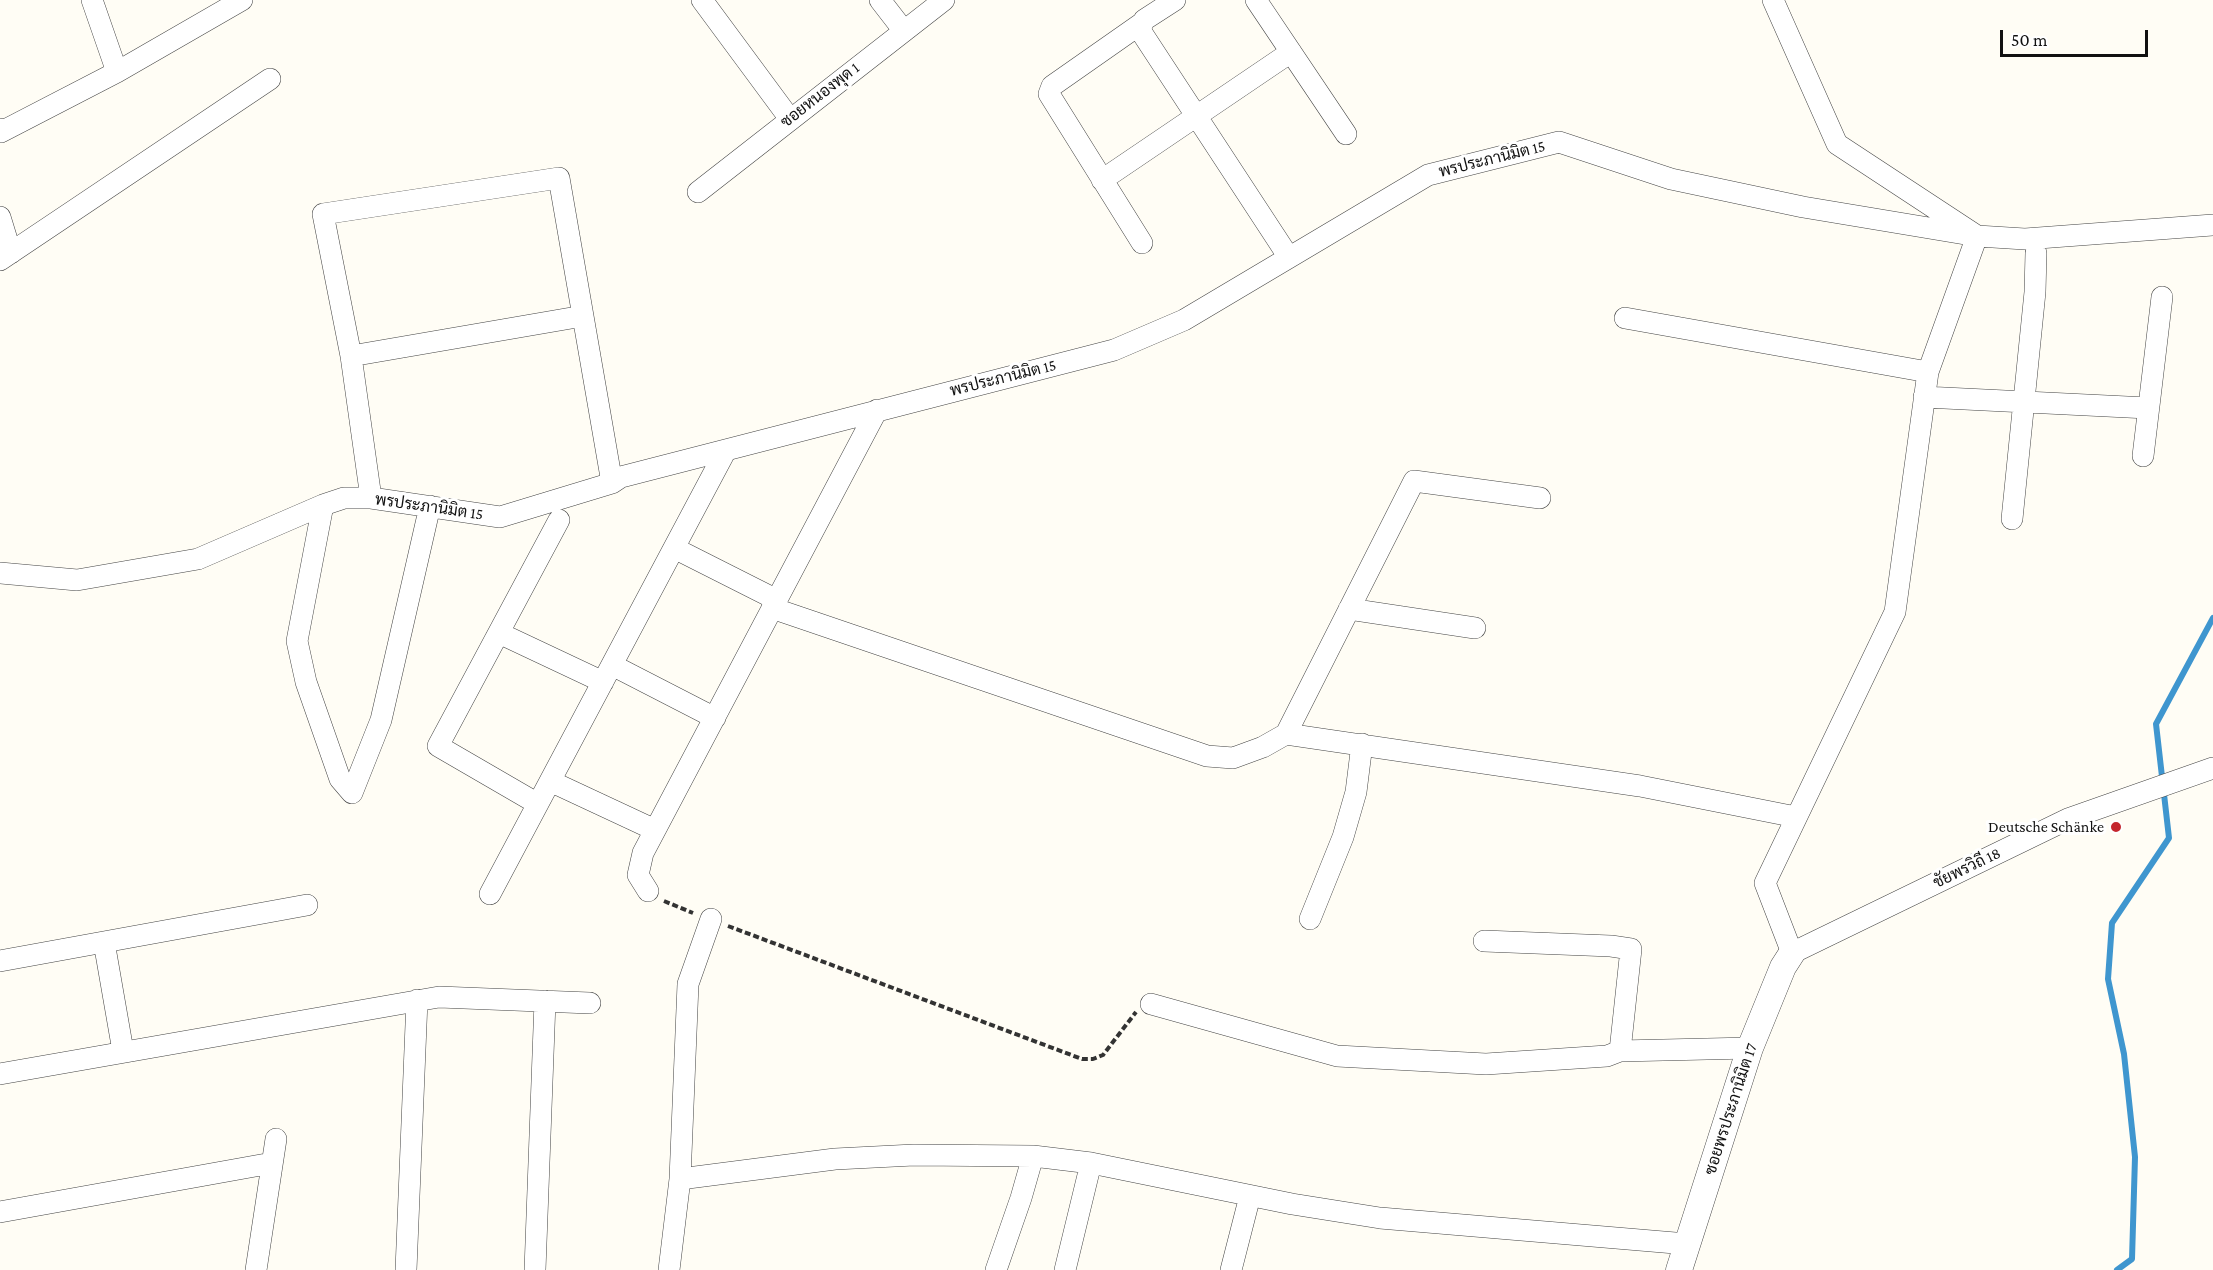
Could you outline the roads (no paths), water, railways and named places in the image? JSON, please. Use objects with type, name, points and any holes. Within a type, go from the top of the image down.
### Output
[{"type":"street","points":[[92,0],[117,72]]},
{"type":"street","points":[[0,129],[1,132],[117,72],[242,0]]},
{"type":"street","points":[[702,0],[790,119]]},
{"type":"street","points":[[880,0],[904,31]]},
{"type":"street","name":"ซอยหนองพุด 1","points":[[698,192],[944,0]]},
{"type":"street","points":[[1142,243],[1050,97],[1050,88],[1175,0]]},
{"type":"street","points":[[1256,0],[1346,134]]},
{"type":"street","points":[[1771,2],[1837,144],[1977,236],[1928,372],[1894,612],[1766,883],[1792,953]]},
{"type":"street","points":[[1142,23],[1142,33],[1288,256]]},
{"type":"street","points":[[1102,180],[1291,52]]},
{"type":"street","points":[[0,217],[5,256],[270,79]]},
{"type":"street","name":"พรประภานิมิต 15","points":[[0,573],[77,580],[198,559],[322,505],[344,498],[371,498],[500,517],[612,483],[621,477],[1114,350],[1184,320],[1288,256],[1428,175],[1559,142],[1671,179],[1803,207],[1977,236],[2025,238],[2213,225]]},
{"type":"street","points":[[371,498],[351,356],[322,213],[559,178],[612,483]]},
{"type":"street","points":[[2012,519],[2035,292],[2036,253]]},
{"type":"street","points":[[2143,456],[2162,297]]},
{"type":"street","points":[[351,356],[583,316]]},
{"type":"street","points":[[1625,318],[1928,372]]},
{"type":"street","points":[[1924,397],[2148,408]]},
{"type":"street","points":[[648,891],[640,880],[639,869],[643,853],[878,410]]},
{"type":"street","points":[[490,894],[726,450]]},
{"type":"street","points":[[1286,734],[1414,481],[1540,498]]},
{"type":"street","points":[[322,505],[297,641],[306,682],[340,779],[352,793],[381,720],[430,506]]},
{"type":"street","points":[[538,804],[438,746],[559,520]]},
{"type":"street","points":[[674,548],[775,604],[1207,756],[1233,758],[1286,734],[1640,786],[1796,817]]},
{"type":"street","points":[[1349,609],[1474,628]]},
{"type":"street","points":[[499,633],[607,673],[715,718]]},
{"type":"street","points":[[1310,920],[1343,837],[1356,792],[1362,744]]},
{"type":"street","name":"ชัยพรวิถี 18","points":[[1792,953],[2068,819],[2213,768]]},
{"type":"street","points":[[550,781],[655,830]]},
{"type":"street","points":[[0,961],[307,905]]},
{"type":"street","points":[[669,1270],[680,1179],[688,984],[711,919]]},
{"type":"street","points":[[1484,941],[1611,946],[1631,949],[1620,1052]]},
{"type":"street","points":[[104,942],[123,1051]]},
{"type":"street","name":"ซอยพรประภานิมิต 17","points":[[1679,1270],[1750,1048],[1783,967],[1792,953]]},
{"type":"street","points":[[0,1074],[439,997],[590,1003]]},
{"type":"street","points":[[406,1270],[417,1000]]},
{"type":"street","points":[[536,1270],[545,1001]]},
{"type":"street","points":[[1151,1004],[1337,1056],[1486,1064],[1607,1056],[1620,1052],[1750,1048]]},
{"type":"street","points":[[256,1270],[276,1139]]},
{"type":"street","points":[[680,1179],[835,1159],[947,1155],[1033,1156],[1091,1163],[1250,1196],[1380,1218],[1687,1244]]},
{"type":"street","points":[[996,1270],[1033,1156]]},
{"type":"street","points":[[0,1212],[272,1163]]},
{"type":"street","points":[[1065,1270],[1091,1163]]},
{"type":"street","points":[[1231,1270],[1250,1196]]},
{"type":"waterway","points":[[2117,1270],[2132,1259],[2135,1157],[2124,1054],[2108,979],[2112,923],[2169,838],[2156,724],[2213,618]]},
{"type":"place","name":"Deutsche Schänke","points":[[2116,827]]}]
